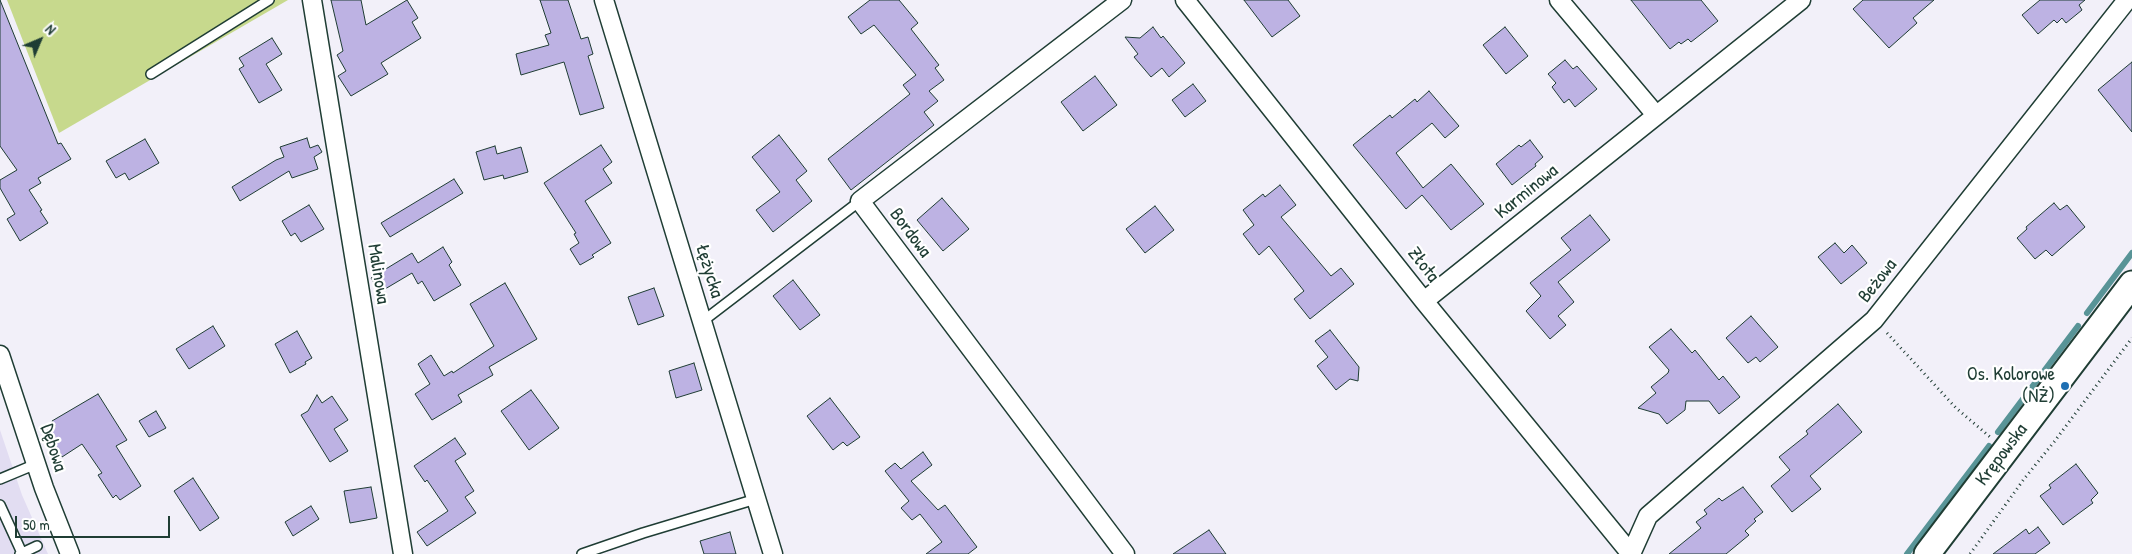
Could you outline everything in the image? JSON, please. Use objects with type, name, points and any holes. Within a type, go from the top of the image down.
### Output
[{"type":"street","name":"Malinowa","points":[[312,0],[403,554]]},
{"type":"street","name":"Łężycka","points":[[604,0],[773,554]]},
{"type":"street","name":"Bordowa","points":[[1122,0],[860,201],[1126,554]]},
{"type":"street","name":"Złota","points":[[1185,0],[1424,301],[1631,554]]},
{"type":"street","points":[[1559,0],[1656,115]]},
{"type":"street","name":"Karminowa","points":[[1424,301],[1801,0]]},
{"type":"street","name":"Beżowa","points":[[1631,554],[1648,516],[1874,320],[2127,0]]},
{"type":"street","name":"Krępowska","points":[[1927,554],[2132,284]]},
{"type":"street","name":"Dębowa","points":[[0,355],[36,464],[70,554]]},
{"type":"lane","points":[[151,74],[269,0]]},
{"type":"lane","points":[[702,321],[860,201]]},
{"type":"lane","points":[[0,479],[36,464]]},
{"type":"lane","points":[[582,554],[643,533],[756,499]]},
{"type":"lane","points":[[0,505],[21,554],[37,546]]},
{"type":"path","points":[[1874,320],[1956,408],[2006,450]]},
{"type":"path","points":[[1970,554],[2024,479],[2132,338]]},
{"type":"shaded area","points":[[0,430],[22,495],[48,554],[0,554]]},
{"type":"green space","points":[[7,0],[288,0],[59,133]]},
{"type":"building","points":[[0,0],[58,144],[61,143],[71,159],[38,178],[41,183],[29,190],[48,223],[20,241],[7,219],[15,214],[0,188],[0,180],[17,170],[0,146]]},
{"type":"building","points":[[331,0],[361,0],[366,25],[407,0],[418,18],[412,22],[421,38],[381,63],[388,74],[351,96],[338,76],[346,71],[337,55],[343,51]]},
{"type":"building","points":[[540,0],[568,0],[581,39],[588,37],[593,54],[588,56],[604,108],[580,115],[564,62],[521,75],[516,54],[549,45],[545,35],[551,33]]},
{"type":"building","points":[[870,0],[899,0],[918,23],[911,29],[939,65],[935,68],[944,80],[929,91],[938,101],[924,112],[934,125],[851,190],[828,159],[910,94],[903,85],[916,75],[874,25],[861,34],[848,17]]},
{"type":"building","points":[[1244,0],[1288,0],[1300,16],[1272,37]]},
{"type":"building","points":[[1631,0],[1701,0],[1718,21],[1691,42],[1688,39],[1681,44],[1679,42],[1670,49]]},
{"type":"building","points":[[1863,0],[1934,0],[1913,18],[1917,23],[1889,48],[1853,9]]},
{"type":"building","points":[[2040,0],[2085,0],[2079,5],[2082,10],[2066,23],[2062,18],[2057,23],[2054,20],[2038,34],[2022,15]]},
{"type":"building","points":[[1153,27],[1185,63],[1169,77],[1162,68],[1151,77],[1134,57],[1138,54],[1125,37],[1140,38]]},
{"type":"building","points":[[1505,27],[1528,56],[1506,74],[1483,45]]},
{"type":"building","points":[[272,38],[282,54],[266,64],[282,90],[259,103],[239,69],[244,66],[239,58]]},
{"type":"building","points":[[1565,60],[1573,69],[1577,66],[1597,89],[1575,107],[1569,99],[1564,103],[1552,87],[1556,83],[1548,74]]},
{"type":"building","points":[[2132,62],[2132,132],[2098,90]]},
{"type":"building","points":[[1095,76],[1117,105],[1083,131],[1061,102]]},
{"type":"building","points":[[1193,84],[1206,101],[1185,117],[1172,100]]},
{"type":"building","points":[[1429,91],[1459,126],[1445,138],[1432,123],[1396,153],[1423,188],[1451,164],[1484,204],[1451,230],[1422,195],[1406,209],[1353,145],[1390,115],[1392,118],[1415,99],[1417,102]]},
{"type":"building","points":[[779,135],[807,171],[796,180],[812,201],[773,232],[756,210],[780,192],[752,157]]},
{"type":"building","points":[[307,138],[310,148],[318,145],[322,152],[314,157],[318,169],[292,178],[289,171],[240,201],[232,187],[284,157],[280,147]]},
{"type":"building","points":[[145,139],[159,163],[129,180],[125,173],[116,178],[106,161]]},
{"type":"building","points":[[1530,140],[1543,157],[1535,164],[1536,166],[1512,185],[1496,164],[1519,145],[1521,147]]},
{"type":"building","points":[[601,145],[612,162],[603,169],[612,183],[585,201],[611,243],[592,255],[594,257],[580,265],[570,249],[579,243],[574,234],[576,233],[544,183]]},
{"type":"building","points":[[495,146],[497,154],[521,147],[528,172],[504,179],[503,175],[484,180],[476,152]]},
{"type":"building","points":[[454,179],[463,193],[390,237],[381,223]]},
{"type":"building","points":[[1280,185],[1296,205],[1281,217],[1331,276],[1341,268],[1354,284],[1310,319],[1294,299],[1304,291],[1269,246],[1259,255],[1243,234],[1254,225],[1243,210],[1263,194],[1265,197]]},
{"type":"building","points":[[942,198],[969,229],[943,251],[917,220]]},
{"type":"building","points":[[2054,203],[2060,210],[2067,205],[2085,227],[2052,256],[2046,250],[2035,259],[2017,238],[2027,229],[2026,227]]},
{"type":"building","points":[[309,205],[324,229],[301,242],[295,233],[291,236],[282,221]]},
{"type":"building","points":[[1155,206],[1174,230],[1145,253],[1126,229]]},
{"type":"building","points":[[1590,215],[1610,240],[1558,282],[1574,302],[1558,316],[1566,325],[1550,339],[1526,311],[1541,296],[1530,283],[1571,250],[1561,238]]},
{"type":"building","points":[[1835,243],[1844,253],[1852,245],[1867,263],[1841,284],[1818,257]]},
{"type":"building","points":[[443,247],[452,262],[449,265],[461,285],[434,301],[422,281],[418,284],[412,273],[380,292],[371,278],[412,253],[418,263]]},
{"type":"building","points":[[793,280],[820,315],[800,330],[773,296]]},
{"type":"building","points":[[505,283],[537,339],[489,367],[493,375],[458,395],[462,402],[432,420],[415,394],[430,384],[418,364],[431,355],[444,376],[452,371],[453,373],[494,346],[470,304]]},
{"type":"building","points":[[654,288],[664,316],[638,325],[628,297]]},
{"type":"building","points":[[1751,316],[1778,347],[1760,362],[1756,357],[1748,363],[1726,338]]},
{"type":"building","points":[[213,326],[225,346],[189,369],[176,349]]},
{"type":"building","points":[[1671,329],[1692,353],[1695,350],[1719,380],[1723,376],[1740,397],[1719,414],[1709,401],[1686,401],[1685,410],[1667,424],[1659,414],[1638,408],[1656,393],[1651,387],[1668,373],[1669,370],[1649,347]]},
{"type":"building","points":[[1330,330],[1359,367],[1358,381],[1350,379],[1336,390],[1317,366],[1328,357],[1315,341]]},
{"type":"building","points":[[297,331],[312,358],[305,362],[306,364],[290,373],[275,344]]},
{"type":"building","points":[[694,363],[702,390],[676,398],[669,371]]},
{"type":"building","points":[[531,390],[559,428],[529,450],[501,411]]},
{"type":"building","points":[[98,394],[127,440],[116,446],[141,486],[120,500],[116,495],[113,498],[98,475],[102,473],[82,444],[62,457],[46,431],[55,426],[52,421]]},
{"type":"building","points":[[317,395],[322,403],[332,396],[348,420],[334,429],[348,451],[330,462],[301,415],[308,411]]},
{"type":"building","points":[[830,398],[860,437],[847,446],[843,442],[833,450],[807,416]]},
{"type":"building","points":[[1838,404],[1862,432],[1810,476],[1821,489],[1792,512],[1771,486],[1790,470],[1779,457],[1808,434],[1806,431]]},
{"type":"building","points":[[156,411],[166,428],[149,437],[139,421]]},
{"type":"building","points":[[455,438],[466,454],[455,461],[474,491],[465,497],[476,513],[427,546],[417,532],[448,511],[427,480],[425,482],[414,466]]},
{"type":"building","points":[[923,452],[932,465],[911,481],[938,510],[945,505],[977,547],[968,554],[926,554],[942,542],[920,514],[912,520],[901,508],[909,501],[885,471],[895,463],[901,469]]},
{"type":"building","points":[[2076,464],[2098,493],[2091,500],[2093,503],[2063,525],[2040,496],[2051,488],[2049,485]]},
{"type":"building","points":[[193,478],[219,518],[200,531],[174,491]]},
{"type":"building","points":[[371,487],[377,518],[350,523],[344,491]]},
{"type":"building","points":[[1743,487],[1763,512],[1754,519],[1756,521],[1745,531],[1749,535],[1726,554],[1669,554],[1701,528],[1696,522],[1707,514],[1704,510],[1719,498],[1722,501]]},
{"type":"building","points":[[311,506],[319,519],[293,536],[285,522]]},
{"type":"building","points":[[2038,527],[2050,543],[2035,554],[1993,554],[2026,529],[2029,534]]},
{"type":"building","points":[[1209,530],[1226,554],[1173,554]]},
{"type":"building","points":[[730,532],[736,554],[704,554],[700,541]]},
{"type":"waterway","points":[[2087,313],[2132,253]]},
{"type":"waterway","points":[[1998,432],[2078,326]]},
{"type":"waterway","points":[[1907,554],[1989,446]]},
{"type":"place","name":"Os. Kolorowe (NŻ)","points":[[2065,386]]}]
